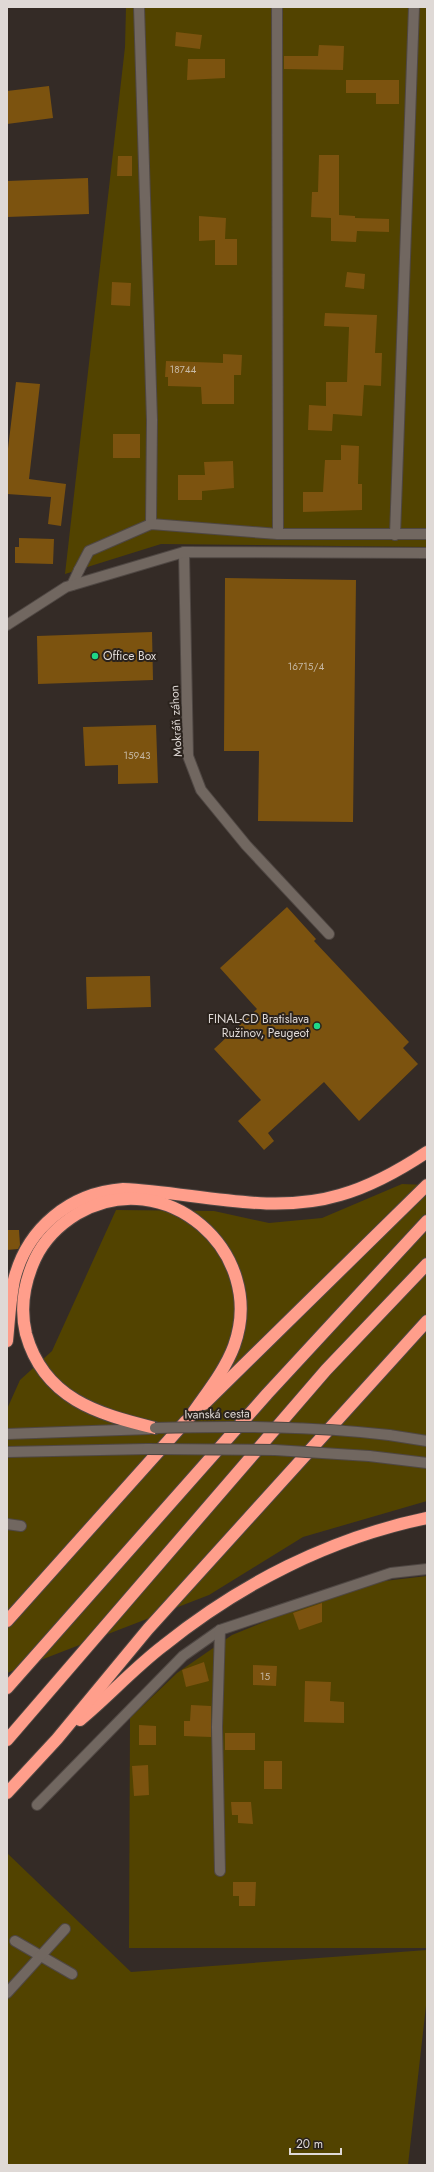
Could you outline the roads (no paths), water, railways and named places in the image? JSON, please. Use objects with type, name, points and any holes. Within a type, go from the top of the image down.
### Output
[{"type":"highway","points":[[7,1341],[11,1300],[18,1269],[27,1248],[37,1232],[50,1219],[70,1204],[98,1193],[276,1204],[319,1200],[340,1196],[374,1183],[427,1152]]},
{"type":"highway","points":[[7,1622],[188,1420],[427,1185]]},
{"type":"highway","points":[[156,1428],[98,1413],[69,1397],[58,1388],[35,1358],[29,1343],[23,1317],[24,1294],[31,1268],[42,1246],[62,1224],[83,1211],[124,1194],[143,1200],[164,1204],[195,1220],[205,1227],[222,1247],[236,1275],[241,1307],[238,1332],[234,1347],[227,1361],[188,1420]]},
{"type":"highway","points":[[7,1688],[267,1394],[427,1221]]},
{"type":"highway","points":[[7,1740],[321,1376],[427,1264]]},
{"type":"highway","points":[[7,1793],[57,1739],[148,1629],[427,1321]]},
{"type":"highway","points":[[57,1739],[100,1704],[131,1673],[163,1645],[221,1605],[261,1580],[291,1564],[348,1539],[377,1529],[427,1518]]},
{"type":"street","points":[[139,7],[152,420],[150,524]]},
{"type":"street","points":[[277,7],[278,534]]},
{"type":"street","points":[[395,535],[414,7]]},
{"type":"street","points":[[72,585],[89,552],[150,524],[278,534],[427,534]]},
{"type":"street","points":[[7,625],[72,585],[184,552],[427,553]]},
{"type":"street","name":"Mokráň záhon","points":[[184,552],[188,756],[193,770],[201,790],[226,821],[329,934]]},
{"type":"street","name":"Ivanská cesta","points":[[7,1434],[156,1428],[264,1426],[345,1430],[427,1441]]},
{"type":"street","points":[[7,1452],[236,1449],[369,1456],[425,1462]]},
{"type":"street","points":[[7,1524],[21,1526]]},
{"type":"street","points":[[37,1805],[183,1656],[220,1630],[391,1573],[427,1569]]},
{"type":"street","points":[[220,1630],[217,1726],[220,1871]]},
{"type":"street","points":[[7,1993],[65,1929]]},
{"type":"street","points":[[15,1941],[72,1974]]},
{"type":"place","name":"Office Box","points":[[95,656]]},
{"type":"place","name":"FINAL-CD Bratislava Ružinov, Peugeot","points":[[317,1026]]}]
